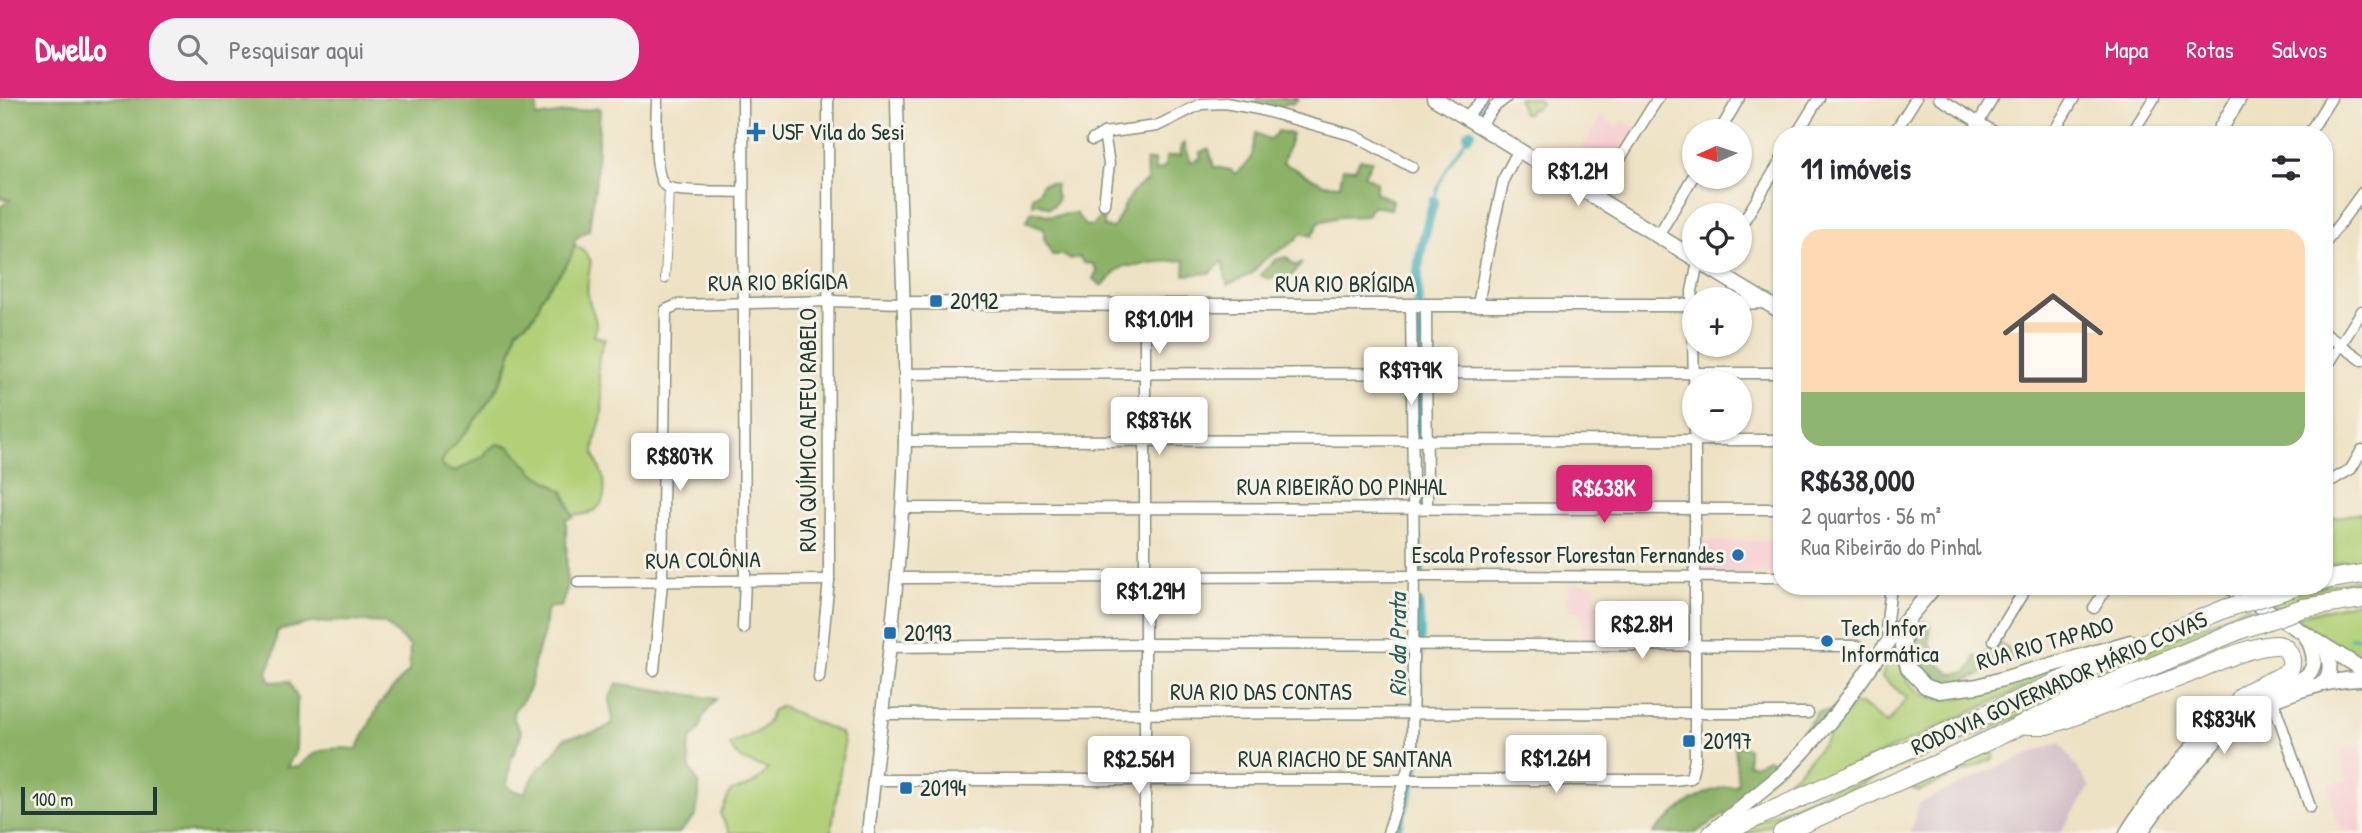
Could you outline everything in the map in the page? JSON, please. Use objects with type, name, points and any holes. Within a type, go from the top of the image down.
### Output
[{"type":"highway","points":[[2333,579],[2362,574]]},
{"type":"highway","name":"RODOVIA GOVERNADOR MÁRIO COVAS","points":[[1722,833],[2169,632],[2227,608],[2268,595]]},
{"type":"highway","name":"RODOVIA GOVERNADOR MÁRIO COVAS","points":[[1782,833],[2100,688],[2242,629],[2303,608],[2362,599]]},
{"type":"highway","points":[[2018,725],[2048,725],[2246,653],[2280,645],[2286,649],[2290,656],[2289,670],[2242,696],[2237,705]]},
{"type":"main road","points":[[1434,98],[1682,251]]},
{"type":"main road","points":[[2222,126],[2239,98]]},
{"type":"main road","points":[[1727,273],[1773,307]]},
{"type":"main road","points":[[1710,833],[1781,775],[1803,752],[1837,713],[1927,595]]},
{"type":"main road","points":[[2242,595],[2362,671]]},
{"type":"main road","name":"RUA RIO TAPADO","points":[[1908,618],[1903,646],[1908,668],[1925,686],[1939,691],[1978,686],[2169,632]]},
{"type":"main road","points":[[2127,833],[2139,813],[2216,722],[2237,705],[2294,683],[2310,672],[2314,659],[2306,636]]},
{"type":"main road","points":[[2323,684],[2330,672],[2326,649]]},
{"type":"main road","points":[[2140,833],[2180,780],[2224,731],[2242,716],[2273,701],[2323,684],[2362,679]]},
{"type":"street","points":[[657,98],[658,172],[662,183],[669,189],[743,192]]},
{"type":"street","points":[[743,98],[743,628]]},
{"type":"street","name":"RUA QUÍMICO ALFEU RABELO","points":[[819,678],[830,580],[828,98]]},
{"type":"street","points":[[868,833],[897,578],[902,508],[905,374],[897,98]]},
{"type":"street","points":[[1465,118],[1484,98]]},
{"type":"street","points":[[1479,127],[1494,107],[1506,98]]},
{"type":"street","points":[[1595,198],[1658,98]]},
{"type":"street","points":[[1727,119],[1740,98]]},
{"type":"street","points":[[1802,126],[1819,98]]},
{"type":"street","points":[[1899,126],[1916,98]]},
{"type":"street","points":[[1939,98],[1985,126]]},
{"type":"street","points":[[1977,126],[1993,98]]},
{"type":"street","points":[[2057,126],[2074,98]]},
{"type":"street","points":[[2137,126],[2154,98]]},
{"type":"street","points":[[2314,126],[2331,98]]},
{"type":"street","points":[[1092,139],[1104,133],[1157,126],[1195,106],[1225,103],[1258,109],[1355,136],[1412,167]]},
{"type":"street","points":[[1104,133],[1109,162],[1104,204]]},
{"type":"street","points":[[1478,305],[1504,178],[1518,151]]},
{"type":"street","points":[[1752,208],[1773,174]]},
{"type":"street","points":[[665,279],[669,189]]},
{"type":"street","points":[[1658,236],[1686,189]]},
{"type":"street","points":[[2333,233],[2362,193]]},
{"type":"street","name":"RUA RIO BRÍGIDA","points":[[662,582],[665,314],[669,307],[830,301],[1145,305],[1682,305]]},
{"type":"street","points":[[1752,303],[1765,302]]},
{"type":"street","points":[[1145,305],[1145,833]]},
{"type":"street","points":[[1388,833],[1409,779],[1417,713],[1419,306]]},
{"type":"street","points":[[2333,357],[2362,311]]},
{"type":"street","points":[[2333,339],[2362,360]]},
{"type":"street","points":[[905,374],[1144,372],[1682,378]]},
{"type":"street","points":[[1752,375],[1773,374]]},
{"type":"street","points":[[904,441],[1420,440],[1682,434]]},
{"type":"street","points":[[1752,438],[1773,439]]},
{"type":"street","points":[[1695,441],[1695,713]]},
{"type":"street","points":[[2333,480],[2351,469],[2362,450]]},
{"type":"street","name":"RUA RIBEIRÃO DO PINHAL","points":[[902,508],[1773,509]]},
{"type":"street","points":[[897,578],[1773,578]]},
{"type":"street","name":"RUA COLÔNIA","points":[[578,582],[830,580]]},
{"type":"street","points":[[654,670],[662,582]]},
{"type":"street","points":[[1886,630],[1890,595]]},
{"type":"street","points":[[1994,640],[2022,595]]},
{"type":"street","points":[[2094,608],[2102,595]]},
{"type":"street","points":[[889,647],[1145,644],[1858,646]]},
{"type":"street","points":[[2273,701],[2310,807]]},
{"type":"street","name":"RUA RIO DAS CONTAS","points":[[882,713],[1808,713]]},
{"type":"street","name":"RUA RIACHO DE SANTANA","points":[[874,780],[1674,780],[1691,778],[1695,759],[1695,713]]},
{"type":"shaded area","points":[[1601,116],[1618,127],[1622,120],[1635,128],[1600,186],[1570,168]]},
{"type":"shaded area","name":"Escola Professor Florestan Fernandes","points":[[1702,541],[1773,541],[1773,573],[1701,573]]},
{"type":"shaded area","points":[[1568,584],[1595,584],[1596,638],[1582,639],[1581,611],[1568,611]]},
{"type":"shaded area","points":[[2060,742],[2090,787],[2060,833],[1910,833],[1919,803]]},
{"type":"shaded area","points":[[2362,745],[2362,833],[2355,833],[2340,829],[2328,785],[2348,779],[2339,753]]},
{"type":"green space","points":[[0,98],[537,98],[536,117],[600,108],[596,180],[589,230],[575,239],[568,262],[541,298],[535,313],[517,329],[502,379],[490,400],[441,462],[443,468],[454,472],[483,457],[497,444],[510,447],[534,473],[564,492],[573,518],[566,519],[567,589],[561,607],[551,607],[546,611],[544,632],[531,683],[525,697],[513,712],[514,720],[522,732],[511,760],[507,785],[512,790],[524,793],[539,768],[565,738],[596,732],[612,723],[610,698],[617,683],[716,699],[703,717],[699,731],[691,738],[688,749],[690,768],[699,784],[696,815],[679,833],[0,833],[0,207],[10,200],[0,197]],"holes":[[[311,623],[384,623],[410,646],[409,671],[380,703],[357,749],[325,750],[311,755],[299,767],[287,767],[296,751],[297,698],[289,681],[271,682],[267,672],[274,654],[277,631]]]},
{"type":"green space","points":[[1257,98],[1298,99],[1292,104],[1272,108],[1255,104]]},
{"type":"green space","points":[[1538,98],[1541,103],[1528,113],[1523,113],[1518,99]]},
{"type":"green space","points":[[1278,131],[1292,134],[1283,163],[1324,184],[1340,185],[1343,168],[1355,169],[1360,159],[1372,161],[1364,175],[1377,182],[1375,193],[1393,200],[1391,209],[1372,206],[1367,216],[1339,217],[1319,222],[1312,236],[1301,233],[1295,241],[1264,260],[1250,275],[1227,285],[1223,261],[1210,273],[1184,275],[1185,260],[1125,266],[1102,286],[1093,279],[1097,271],[1093,264],[1083,263],[1080,257],[1069,259],[1063,255],[1052,255],[1044,238],[1044,229],[1026,222],[1032,211],[1051,216],[1076,213],[1084,225],[1092,226],[1102,215],[1103,207],[1104,227],[1113,228],[1130,196],[1147,181],[1146,161],[1154,160],[1155,172],[1165,167],[1166,157],[1181,155],[1181,146],[1184,143],[1191,162],[1201,158],[1200,152],[1209,149],[1214,167],[1231,170],[1235,174],[1250,160],[1256,133],[1270,140]]},
{"type":"green space","points":[[1042,184],[1056,184],[1058,198],[1055,204],[1049,208],[1038,203],[1032,205],[1032,196],[1039,192]]},
{"type":"green space","points":[[575,245],[584,251],[591,261],[587,292],[596,320],[594,336],[605,339],[598,362],[602,414],[594,452],[602,475],[604,494],[599,506],[581,515],[572,515],[568,502],[553,484],[534,473],[510,447],[497,444],[483,457],[454,472],[443,468],[441,462],[472,424],[506,373],[517,329],[532,319],[541,297],[568,262]]},
{"type":"green space","points":[[1286,257],[1295,266],[1302,263],[1289,279],[1260,275],[1275,260]]},
{"type":"green space","points":[[2362,513],[2362,562],[2348,564],[2346,560],[2333,565],[2333,518]]},
{"type":"green space","points":[[2362,579],[2362,592],[2281,610],[2266,599],[2281,595],[2333,595],[2333,584]]},
{"type":"green space","points":[[2362,601],[2362,664],[2293,617]]},
{"type":"green space","points":[[2247,606],[2263,615],[1875,777],[1752,833],[1731,833]]},
{"type":"green space","points":[[1924,621],[1930,625],[1929,643],[1935,650],[1933,655],[1941,666],[1952,674],[1967,672],[1975,655],[1980,658],[1998,642],[2017,654],[2009,662],[1955,683],[1947,685],[1934,682],[1920,670],[1910,649],[1913,635]]},
{"type":"green space","points":[[1896,643],[1904,674],[1909,682],[1921,693],[1937,699],[1955,699],[2082,661],[1743,817],[1798,772],[1853,705],[1861,704],[1887,724],[1907,698],[1882,677]]},
{"type":"green space","points":[[782,706],[841,733],[844,744],[831,833],[730,833],[720,814],[731,791],[752,784],[768,769],[741,758],[730,745],[760,730],[772,711]]},
{"type":"green space","points":[[1832,711],[1791,760],[1735,808],[1695,833],[1653,833],[1690,802],[1712,791],[1738,783],[1735,745],[1748,748],[1748,764],[1754,765],[1768,759],[1775,762],[1798,741],[1817,712]]},
{"type":"green space","points":[[1977,752],[1994,753],[1993,759],[1919,791],[1904,785]]},
{"type":"waterway","name":"Rio da Prata","points":[[1479,118],[1491,98]]},
{"type":"waterway","name":"Rio da Prata","points":[[1468,136],[1471,132]]},
{"type":"waterway","name":"Rio da Prata","points":[[1434,201],[1444,175],[1468,136]]},
{"type":"waterway","name":"Rio da Prata","points":[[1417,446],[1420,313],[1417,284],[1423,242],[1434,201]]},
{"type":"waterway","name":"Rio da Prata","points":[[1415,472],[1420,487],[1416,515]]},
{"type":"waterway","name":"Rio da Prata","points":[[1417,540],[1420,569],[1418,581]]},
{"type":"waterway","name":"Rio da Prata","points":[[1395,833],[1413,780],[1419,741],[1418,603]]},
{"type":"waterway","points":[[2350,637],[2362,637]]},
{"type":"place","name":"USF Vila do Sesi","points":[[756,132]]},
{"type":"place","name":"20192","points":[[936,301]]},
{"type":"place","name":"Escola Professor Florestan Fernandes","points":[[1738,555]]},
{"type":"place","name":"20193","points":[[890,633]]},
{"type":"place","name":"Tech Infor Informática","points":[[1827,641]]},
{"type":"place","name":"20197","points":[[1689,741]]},
{"type":"place","name":"20194","points":[[906,788]]}]
